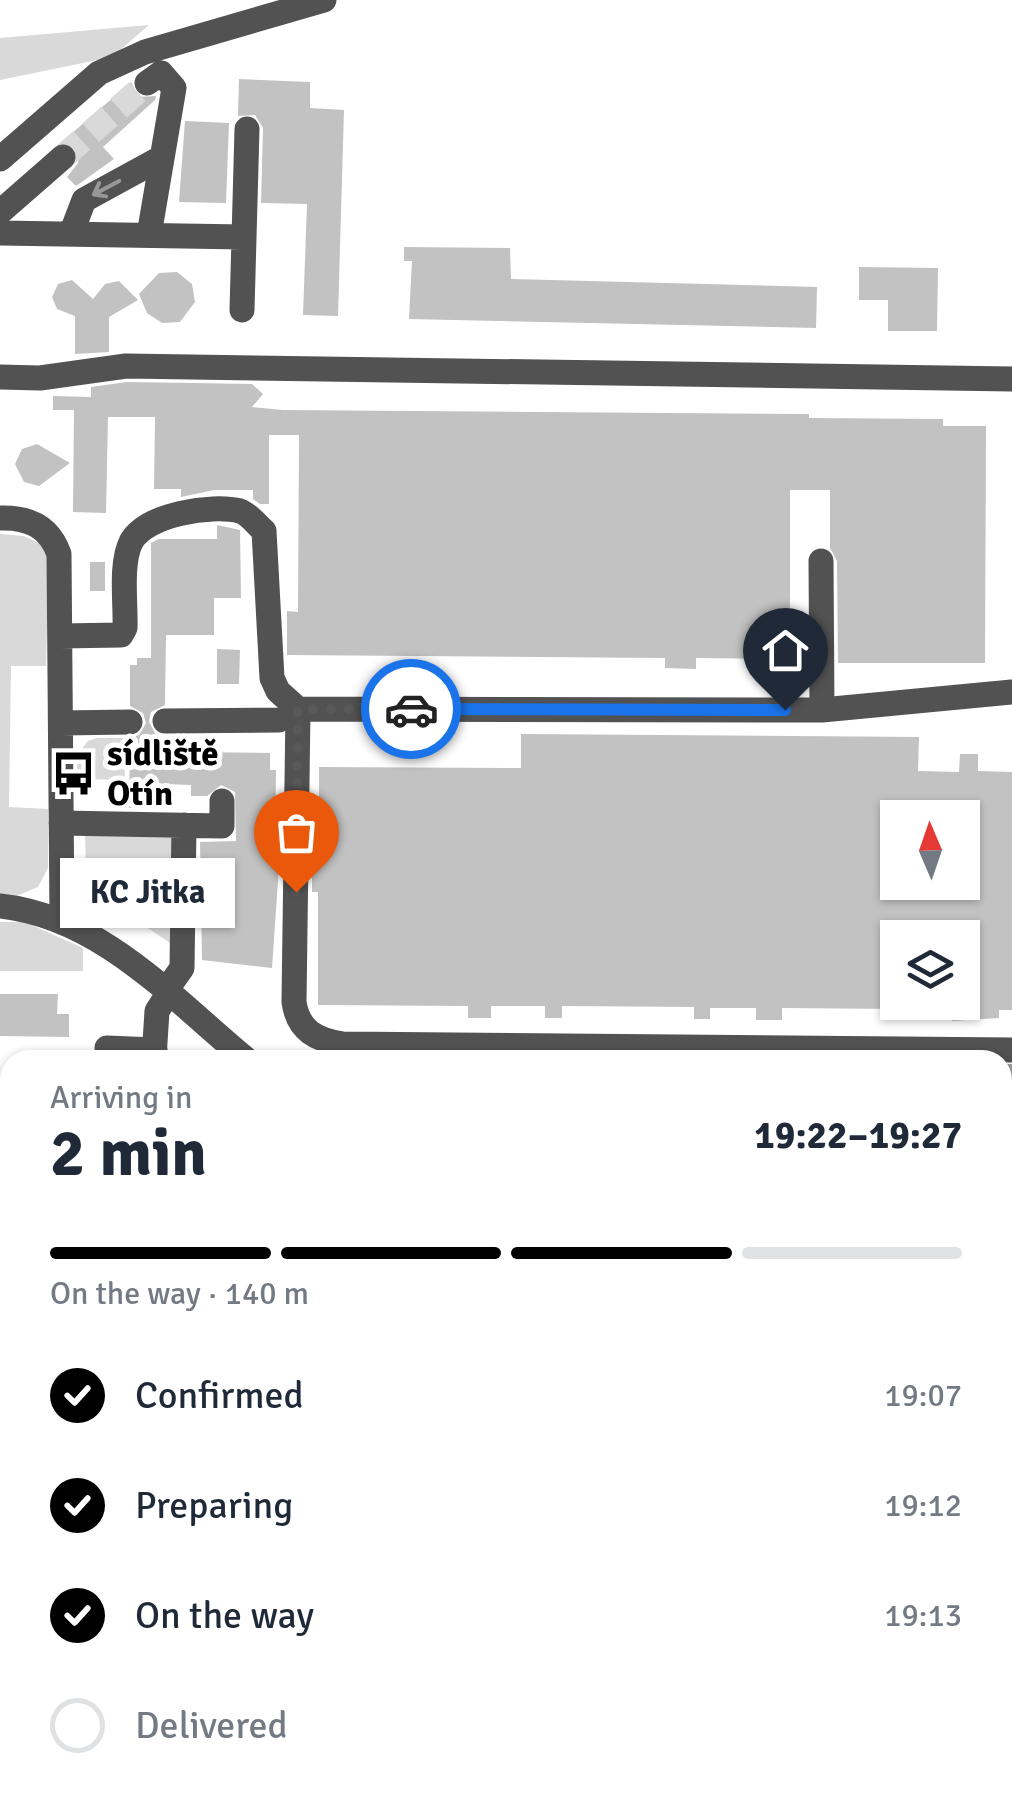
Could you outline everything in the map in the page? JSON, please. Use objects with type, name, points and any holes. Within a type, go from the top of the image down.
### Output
[{"type":"street","points":[[0,159],[99,73],[196,35],[324,0]]},
{"type":"street","points":[[147,83],[161,73],[174,88],[159,159],[150,235]]},
{"type":"street","points":[[242,310],[247,130]]},
{"type":"street","points":[[0,212],[63,157]]},
{"type":"street","points":[[71,234],[84,200],[159,159]]},
{"type":"street","points":[[0,234],[244,236]]},
{"type":"street","points":[[0,376],[40,378],[126,366],[1012,380]]},
{"type":"street","points":[[60,636],[121,634],[126,628],[132,541],[172,513],[244,512],[264,531],[272,678],[288,715],[294,1002],[301,1025],[316,1038],[343,1044],[1012,1050]]},
{"type":"street","points":[[0,518],[32,522],[54,540],[59,554],[62,919]]},
{"type":"street","points":[[821,561],[822,710]]},
{"type":"street","points":[[165,722],[288,715],[822,710],[1012,692]]},
{"type":"street","points":[[61,723],[130,722]]},
{"type":"street","points":[[62,823],[222,826],[222,801]]},
{"type":"street","points":[[154,1050],[157,1012],[182,968],[184,825]]},
{"type":"street","points":[[0,906],[62,919],[102,940],[235,1050]]},
{"type":"street","points":[[107,1048],[123,1050]]},
{"type":"shaded area","points":[[149,25],[112,57],[0,80],[0,38]]},
{"type":"shaded area","points":[[0,534],[24,536],[43,545],[49,559],[46,666],[11,666],[9,807],[48,809],[48,868],[38,887],[16,896],[0,895]]},
{"type":"shaded area","points":[[124,738],[125,780],[78,779],[76,756],[88,741]]},
{"type":"shaded area","points":[[172,830],[173,945],[105,899],[86,878],[85,832]]},
{"type":"shaded area","points":[[0,922],[25,922],[83,948],[83,971],[0,971]]},
{"type":"building","points":[[239,79],[310,82],[310,108],[344,110],[338,316],[303,315],[307,204],[261,203],[263,128],[255,115],[238,116]]},
{"type":"building","points":[[131,82],[139,97],[156,96],[155,100],[103,147],[114,159],[76,186],[67,177],[78,163],[79,153],[63,141]]},
{"type":"building","points":[[185,121],[229,123],[226,203],[179,202]]},
{"type":"building","points":[[404,247],[510,248],[511,279],[817,287],[816,328],[409,319],[412,261],[404,261]]},
{"type":"building","points":[[859,267],[938,268],[937,331],[888,331],[888,300],[859,300]]},
{"type":"building","points":[[177,272],[192,284],[195,302],[180,322],[162,323],[147,313],[139,294],[159,273]]},
{"type":"building","points":[[72,280],[93,299],[105,284],[119,281],[138,300],[109,317],[109,352],[75,354],[75,316],[57,309],[52,297],[58,284]]},
{"type":"building","points":[[127,382],[252,384],[263,394],[252,407],[283,410],[809,414],[809,418],[943,419],[943,426],[986,426],[985,663],[838,663],[837,561],[830,548],[830,490],[790,490],[790,625],[782,625],[782,659],[696,658],[696,669],[665,668],[665,658],[287,655],[287,611],[298,612],[299,435],[269,435],[269,504],[253,499],[253,490],[214,490],[181,497],[181,489],[154,489],[155,417],[108,417],[106,513],[73,512],[74,410],[53,410],[53,396],[91,397],[91,387]]},
{"type":"building","points":[[37,444],[70,463],[39,486],[24,482],[15,464],[22,449]]},
{"type":"building","points":[[217,525],[240,530],[241,598],[214,598],[214,635],[166,635],[165,705],[151,712],[149,722],[156,735],[165,737],[165,764],[191,764],[191,752],[270,753],[270,770],[276,770],[275,852],[280,852],[272,968],[202,960],[200,842],[236,841],[235,792],[221,785],[207,796],[191,796],[191,785],[165,784],[165,808],[129,808],[130,738],[139,735],[146,723],[143,713],[130,706],[130,665],[137,665],[137,658],[151,658],[151,543],[159,539],[217,539]]},
{"type":"building","points":[[90,562],[105,562],[105,591],[90,591]]},
{"type":"building","points":[[217,649],[240,650],[239,684],[217,684]]},
{"type":"building","points":[[521,734],[919,737],[918,771],[959,772],[960,754],[978,754],[978,771],[1012,772],[1012,1010],[999,1010],[999,1018],[980,1019],[980,920],[880,920],[880,1009],[782,1008],[782,1020],[756,1020],[756,1008],[710,1008],[710,1019],[694,1019],[694,1007],[562,1006],[562,1018],[545,1018],[545,1006],[491,1006],[491,1018],[468,1018],[468,1006],[318,1005],[318,892],[312,892],[312,852],[319,852],[319,767],[521,768]]},
{"type":"building","points":[[0,994],[58,994],[57,1014],[69,1014],[69,1037],[0,1036]]},
{"type":"tunnel","points":[[63,157],[147,83]]},
{"type":"way so far","points":[[296,892],[298,709],[411,709]]},
{"type":"place","name":"sídliště Otín","points":[[74,773]]},
{"type":"place","name":"KC Jitka","points":[[296,892]]},
{"type":"route","points":[[411,709],[785,710]]}]
